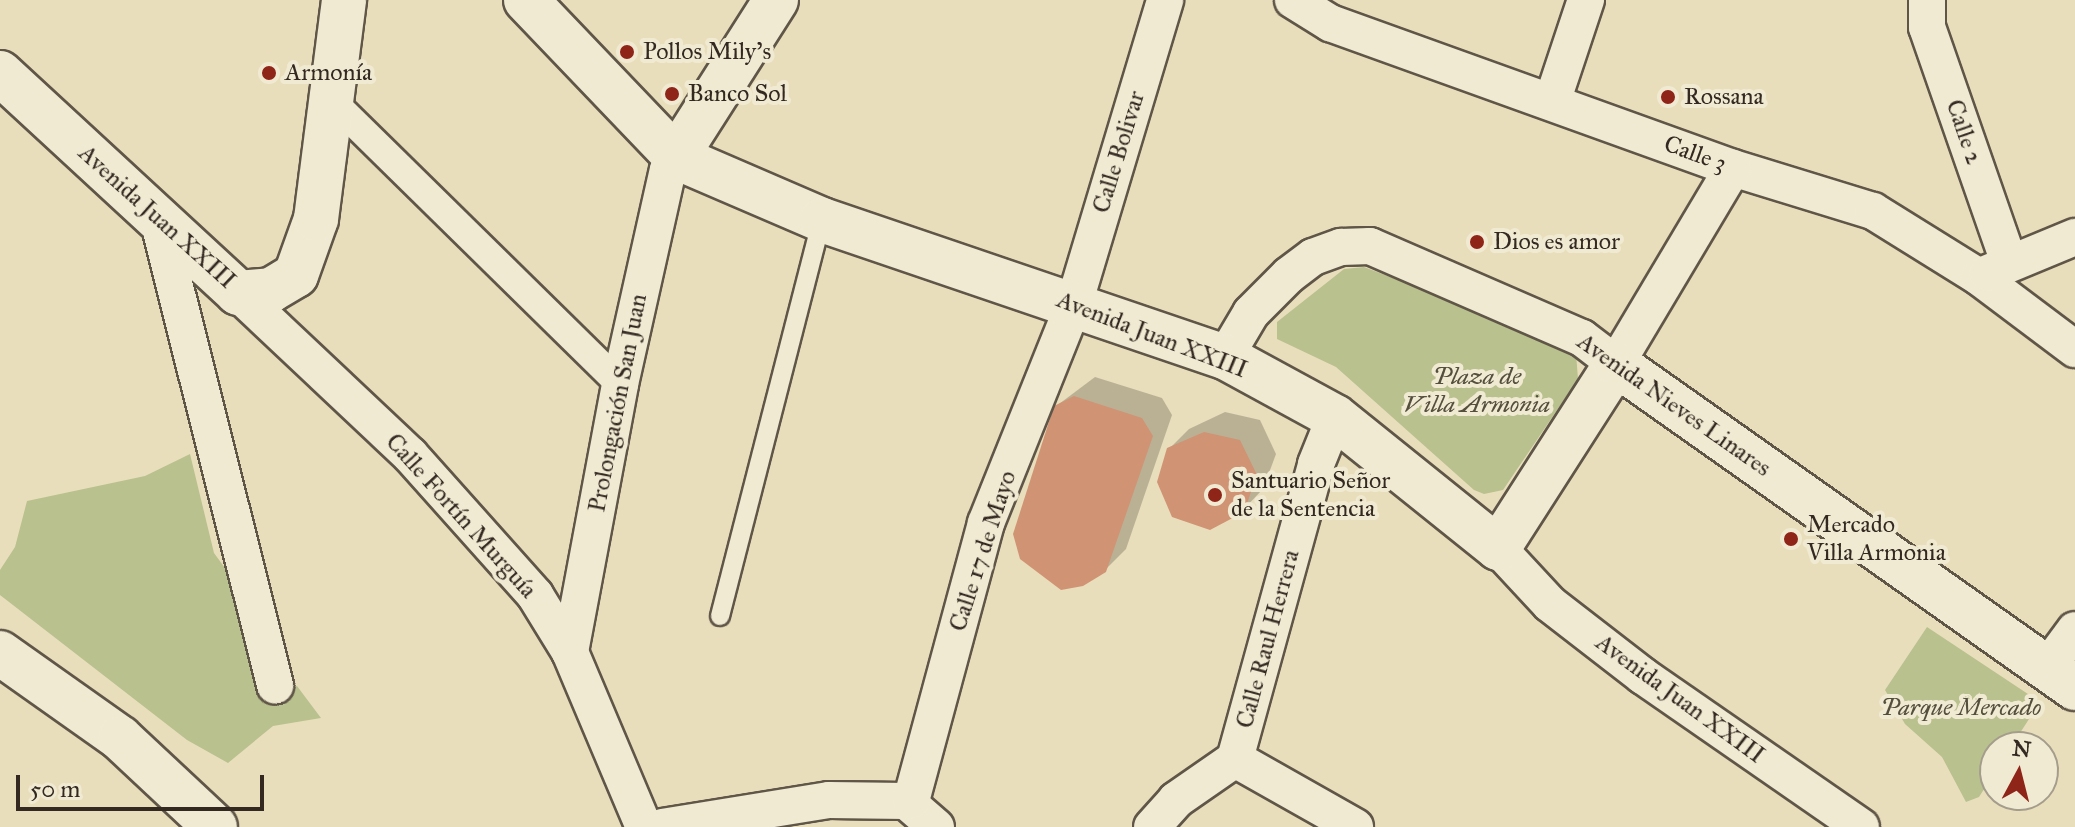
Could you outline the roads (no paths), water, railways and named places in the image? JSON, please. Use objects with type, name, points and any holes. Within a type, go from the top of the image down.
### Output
[{"type":"main road","name":"Avenida Juan XXIII","points":[[0,73],[238,293],[271,290],[296,275],[316,219],[329,98],[344,0]]},
{"type":"main road","name":"Avenida Juan XXIII","points":[[526,0],[676,157],[822,220],[1225,357],[1335,417],[1498,548]]},
{"type":"main road","points":[[676,157],[776,0]]},
{"type":"main road","points":[[1498,548],[1616,364]]},
{"type":"main road","name":"Avenida Nieves Linares","points":[[1616,364],[2061,678]]},
{"type":"main road","points":[[0,653],[120,738],[193,802],[215,827]]},
{"type":"street","name":"Calle Bolivar","points":[[1074,304],[1165,0]]},
{"type":"street","name":"Calle 3","points":[[1293,0],[1330,23],[1733,168],[1873,211],[1994,270],[2075,349]]},
{"type":"street","points":[[1552,102],[1586,0]]},
{"type":"street","name":"Calle 2","points":[[1927,0],[1927,27],[1994,270]]},
{"type":"street","points":[[329,98],[620,384]]},
{"type":"street","name":"Prolongación San Juan","points":[[570,652],[620,384],[668,170],[676,157]]},
{"type":"street","points":[[1616,364],[1733,168]]},
{"type":"street","points":[[158,219],[275,686]]},
{"type":"street","points":[[1994,270],[2075,237]]},
{"type":"street","name":"Avenida Nieves Linares","points":[[1225,357],[1251,313],[1289,275],[1313,257],[1341,247],[1370,246],[1582,338],[1616,364]]},
{"type":"street","name":"Calle Fortín Murguía","points":[[238,293],[410,455],[535,595],[570,652],[644,827]]},
{"type":"street","name":"Calle 17 de Mayo","points":[[906,801],[911,801],[986,523],[1074,304]]},
{"type":"street","name":"Calle Raul Herrera","points":[[1152,827],[1176,800],[1235,759],[1316,464],[1335,417]]},
{"type":"street","name":"Avenida Juan XXIII","points":[[1498,548],[1550,604],[1643,676],[1861,827]]},
{"type":"street","points":[[2061,678],[2075,630]]},
{"type":"street","points":[[1235,759],[1355,827]]},
{"type":"street","points":[[662,827],[829,800],[906,801],[936,827]]},
{"type":"lane","points":[[720,616],[822,220]]},
{"type":"place","name":"Pollos Mily's","points":[[627,52]]},
{"type":"place","name":"Armonía","points":[[269,73]]},
{"type":"place","name":"Banco Sol","points":[[672,94]]},
{"type":"place","name":"Rossana","points":[[1668,97]]},
{"type":"place","name":"Dios es amor","points":[[1477,242]]},
{"type":"place","name":"Santuario Señor de la Sentencia","points":[[1215,495]]},
{"type":"place","name":"Mercado Villa Armonia","points":[[1791,539]]},
{"type":"park label","name":"Plaza de Villa Armonia","points":[[1477,391]]},
{"type":"park label","name":"Parque Mercado","points":[[1961,708]]}]
